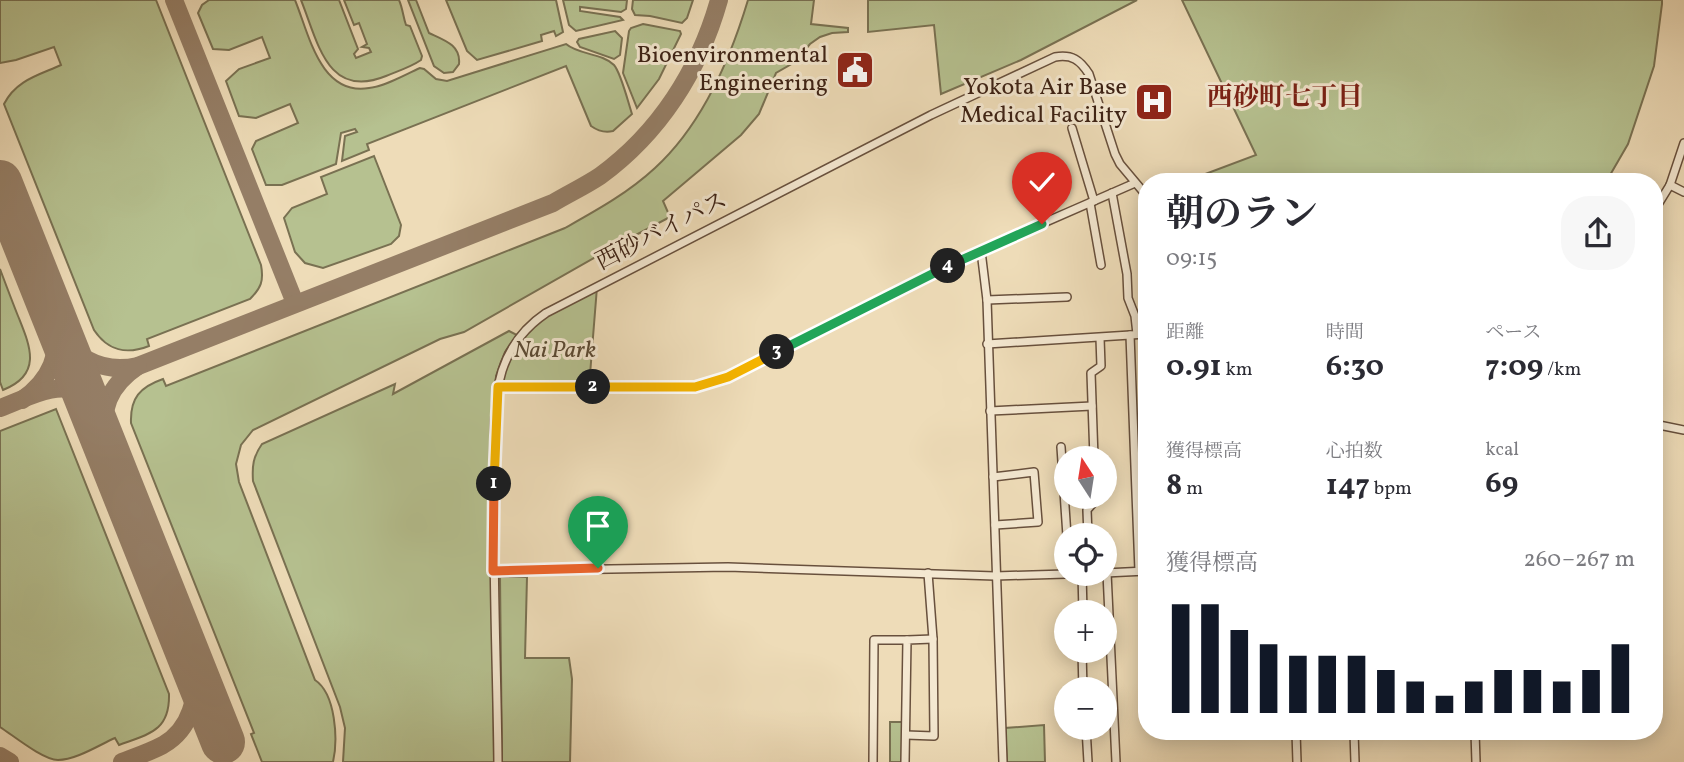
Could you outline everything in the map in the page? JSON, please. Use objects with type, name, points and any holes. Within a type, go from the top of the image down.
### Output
[{"type":"street","name":"西砂バイパス","points":[[498,762],[493,571],[498,387],[513,344],[533,322],[939,111],[1049,59],[1064,55],[1073,57],[1089,74],[1115,155],[1138,186]]},
{"type":"street","points":[[1072,128],[1092,202],[1101,265]]},
{"type":"street","points":[[1663,196],[1670,185],[1684,143]]},
{"type":"street","points":[[498,387],[695,387],[728,377],[911,283],[1135,183]]},
{"type":"street","points":[[1670,185],[1684,192]]},
{"type":"street","points":[[1112,193],[1127,274],[1128,298],[1135,316],[1133,335],[1138,466]]},
{"type":"street","points":[[981,251],[987,300],[1003,762]]},
{"type":"street","points":[[987,300],[1067,297]]},
{"type":"street","points":[[987,344],[1138,335]]},
{"type":"street","points":[[1094,446],[1091,373],[1101,366],[1100,338]]},
{"type":"street","points":[[990,411],[1092,406]]},
{"type":"street","points":[[1663,426],[1684,430]]},
{"type":"street","points":[[993,477],[1034,472],[1038,522],[995,525]]},
{"type":"street","points":[[493,571],[764,567],[995,576],[1054,574]]},
{"type":"street","points":[[1117,572],[1138,571]]},
{"type":"street","points":[[906,735],[934,736],[933,639],[928,573]]},
{"type":"street","points":[[1107,586],[1112,677]]},
{"type":"street","points":[[873,762],[874,640],[933,639]]},
{"type":"street","points":[[905,762],[907,640]]},
{"type":"street","points":[[1087,740],[1088,762]]},
{"type":"street","points":[[1115,740],[1116,762]]},
{"type":"street","points":[[1296,740],[1297,762]]},
{"type":"street","points":[[1354,740],[1355,762]]},
{"type":"street","points":[[1475,740],[1476,762]]},
{"type":"green space","points":[[0,0],[156,0],[261,265],[261,284],[250,299],[147,339],[149,346],[141,349],[111,347],[99,337],[4,104],[22,84],[61,65],[54,47],[0,63]]},
{"type":"green space","points":[[209,0],[295,0],[319,60],[328,73],[352,88],[382,85],[420,68],[436,79],[447,81],[566,44],[614,65],[632,114],[613,131],[602,131],[591,126],[566,66],[367,144],[369,150],[342,161],[345,136],[357,132],[355,129],[341,133],[336,164],[282,185],[266,185],[252,149],[256,141],[298,123],[290,104],[256,118],[239,116],[226,81],[239,69],[270,58],[262,37],[229,50],[213,49],[198,13],[202,5]]},
{"type":"green space","points":[[301,0],[339,0],[358,49],[354,54],[356,58],[371,52],[369,48],[362,47],[367,44],[359,23],[354,25],[344,0],[399,0],[406,25],[410,26],[422,56],[421,60],[386,76],[366,81],[350,80],[338,74],[320,49]]},
{"type":"green space","points":[[408,0],[416,0],[429,33],[450,44],[457,52],[459,64],[453,72],[444,73],[434,66]]},
{"type":"green space","points":[[446,0],[556,0],[563,32],[556,36],[554,31],[541,35],[542,41],[477,60],[467,51]]},
{"type":"green space","points":[[563,0],[627,0],[626,9],[621,12],[580,7],[580,11],[620,17],[623,20],[576,31],[569,25]]},
{"type":"green space","points":[[633,0],[693,0],[687,18],[682,23],[635,15],[632,9]]},
{"type":"green space","points":[[748,0],[814,0],[811,24],[848,28],[848,32],[820,37],[810,44],[795,62],[776,73],[759,114],[741,135],[663,201],[670,217],[464,332],[440,339],[253,430],[241,445],[236,464],[239,482],[315,680],[322,687],[331,706],[335,730],[333,762],[262,762],[251,734],[254,733],[131,423],[132,407],[138,395],[148,386],[163,379],[166,386],[565,228],[612,201],[655,168],[687,132],[723,68]]},
{"type":"green space","points":[[868,0],[1137,0],[1021,60],[941,94],[934,25],[868,32]]},
{"type":"green space","points":[[1182,0],[1662,0],[1654,66],[1628,144],[1611,173],[1208,173],[1256,155]]},
{"type":"green space","points":[[643,24],[680,31],[681,34],[659,79],[637,108],[623,73],[629,31]]},
{"type":"green space","points":[[615,31],[622,38],[620,55],[614,59],[580,47],[577,42],[579,39]]},
{"type":"green space","points":[[374,156],[401,225],[399,236],[391,244],[323,268],[305,263],[295,252],[284,218],[292,208],[327,194],[321,177]]},
{"type":"green space","points":[[0,269],[26,338],[30,358],[24,376],[3,390],[0,382]]},
{"type":"green space","name":"Nai Park","points":[[597,287],[589,387],[498,387],[506,360],[533,322]]},
{"type":"green space","points":[[509,331],[517,335],[505,352],[496,376],[491,464],[494,762],[343,762],[345,728],[340,707],[253,481],[255,457],[262,444],[395,384],[393,394]]},
{"type":"green space","points":[[56,409],[169,694],[166,716],[156,729],[148,734],[119,745],[115,738],[80,755],[58,760],[37,752],[0,727],[0,431]]},
{"type":"green space","points":[[500,577],[527,577],[525,658],[569,658],[572,679],[570,762],[502,762]]},
{"type":"green space","points":[[890,722],[903,722],[903,762],[890,762]]},
{"type":"green space","points":[[1044,725],[1045,762],[1007,762],[1005,728]]},
{"type":"taxiway","points":[[174,0],[295,303]]},
{"type":"taxiway","points":[[61,335],[85,359],[115,368],[138,366],[553,203],[600,176],[641,140],[658,120],[688,76],[711,26],[719,0]]},
{"type":"taxiway","points":[[22,400],[40,384],[52,365],[56,344],[55,320]]},
{"type":"taxiway","points":[[104,444],[104,420],[109,399],[120,382],[138,366]]},
{"type":"taxiway","points":[[0,408],[53,389],[75,390],[84,395]]},
{"type":"taxiway","points":[[122,762],[163,745],[180,730],[194,700],[193,667]]},
{"type":"taxiway","points":[[0,756],[10,762]]},
{"type":"runway","points":[[0,182],[223,742]]},
{"type":"place","name":"Bioenvironmental Engineering","points":[[855,70]]},
{"type":"place","name":"Yokota Air Base Medical Facility","points":[[1154,102]]},
{"type":"district","name":"西砂町七丁目","points":[[1285,98]]},
{"type":"route","points":[[598,568],[493,571],[498,387],[695,387],[728,377],[911,283],[1042,224]]}]
